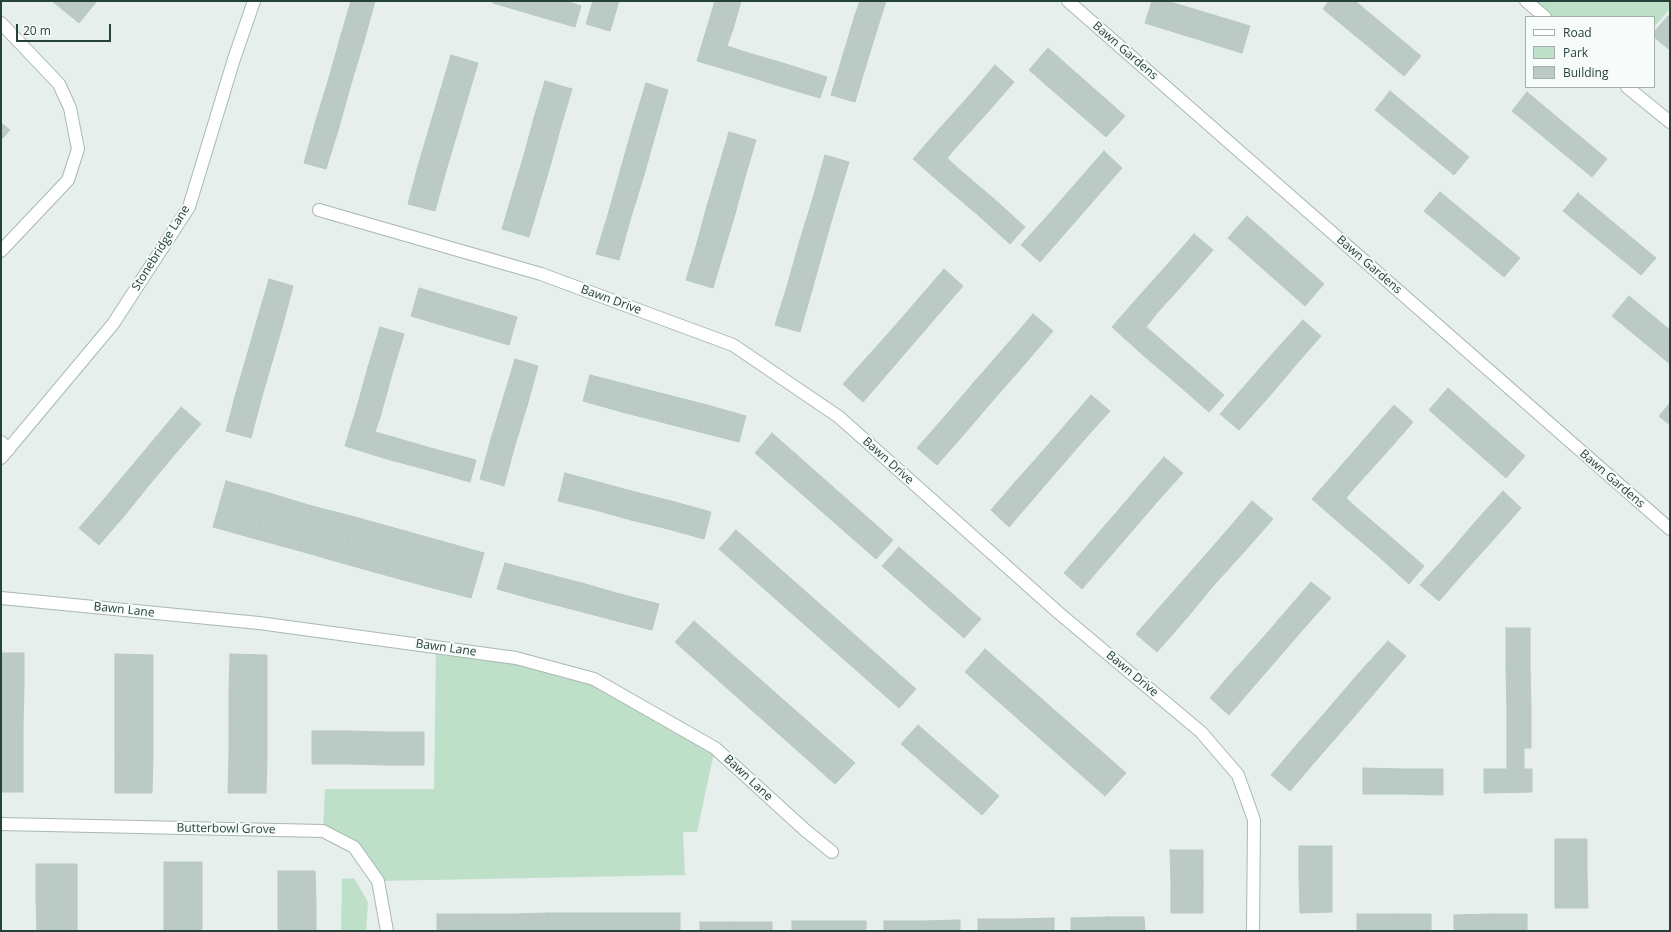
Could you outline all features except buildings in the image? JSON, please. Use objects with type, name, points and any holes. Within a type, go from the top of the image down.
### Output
[{"type":"street","name":"Stonebridge Lane","points":[[4,450],[113,324],[189,207],[234,59],[254,1]]},
{"type":"street","name":"Bawn Gardens","points":[[1068,1],[1670,529]]},
{"type":"street","points":[[1526,1],[1544,16]]},
{"type":"street","points":[[1,23],[59,84],[70,108],[78,149],[68,180],[1,251]]},
{"type":"street","points":[[1628,88],[1670,122]]},
{"type":"street","name":"Bawn Drive","points":[[319,210],[541,274],[733,345],[839,417],[1060,614],[1201,732],[1238,775],[1254,820],[1253,931]]},
{"type":"street","name":"Bawn Lane","points":[[1,598],[259,623],[509,657],[594,679],[715,748],[805,830],[832,852]]},
{"type":"street","name":"Butterbowl Grove","points":[[1,824],[323,831],[354,847],[378,881],[387,931]]},
{"type":"green space","points":[[1526,1],[1670,1],[1670,9],[1655,26],[1655,16],[1544,16]]},
{"type":"green space","points":[[436,647],[594,679],[715,748],[697,832],[683,832],[685,875],[378,881],[354,847],[323,831],[325,789],[434,789]]},
{"type":"green space","points":[[354,878],[368,902],[366,931],[341,931],[342,879]]}]
